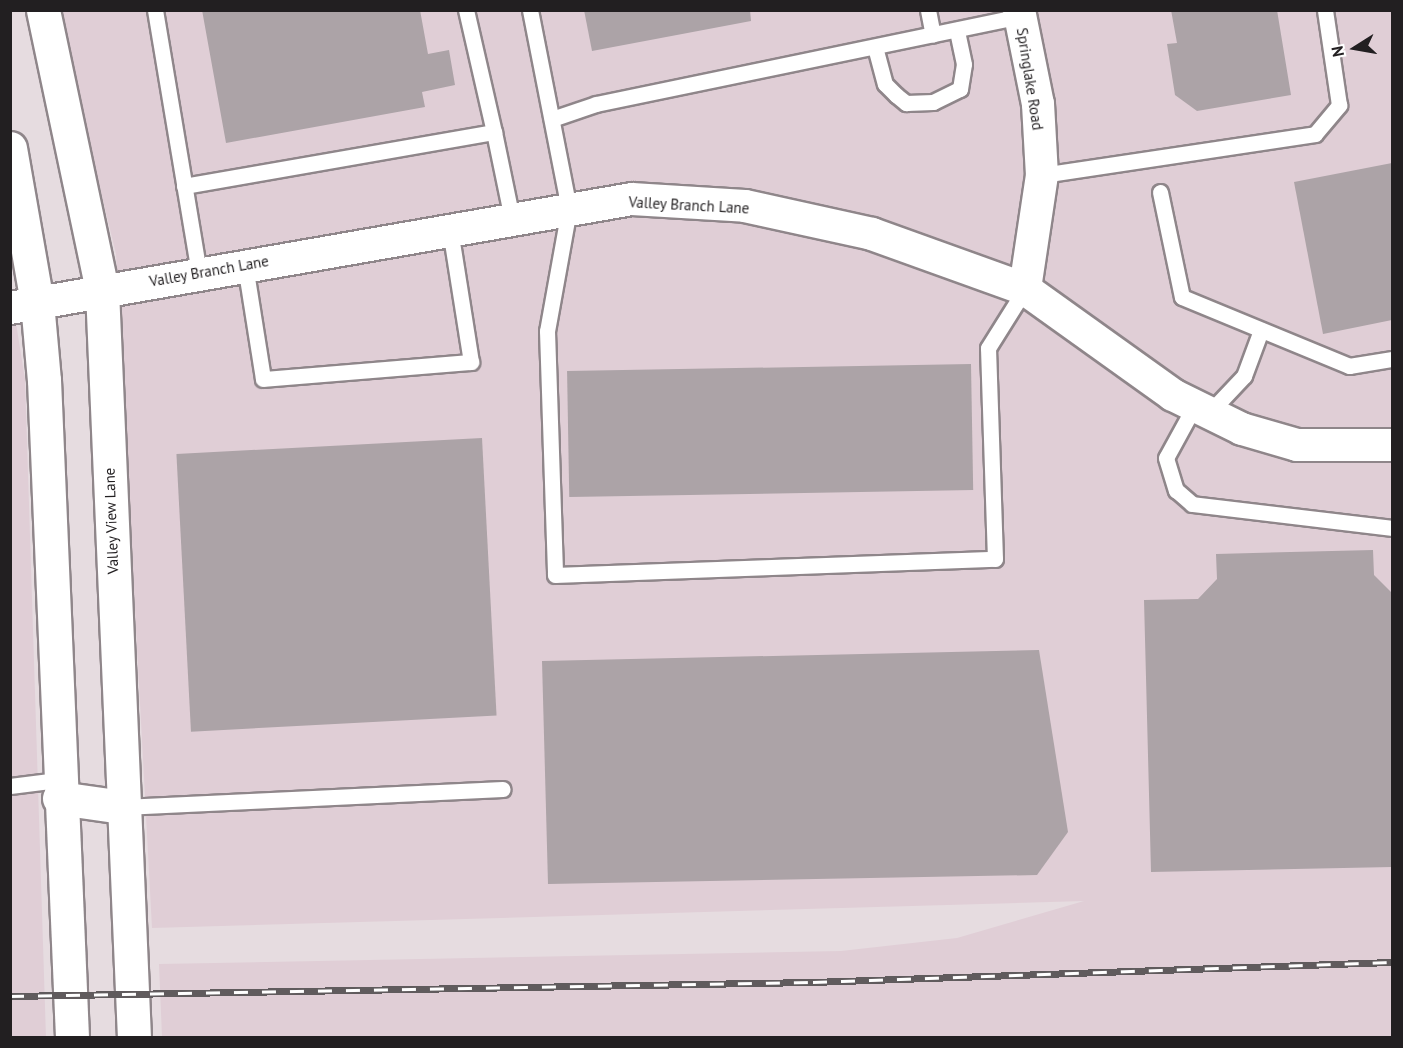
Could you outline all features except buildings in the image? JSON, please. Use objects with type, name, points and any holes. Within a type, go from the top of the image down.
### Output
[{"type":"main road","name":"Valley View Lane","points":[[43,10],[102,290],[134,1038]]},
{"type":"main road","points":[[10,148],[24,305],[58,789],[72,1038]]},
{"type":"main road","points":[[58,789],[123,807]]},
{"type":"street","name":"Springlake Road","points":[[1020,13],[1038,104],[1042,175],[1024,289]]},
{"type":"street","name":"Valley Branch Lane","points":[[24,305],[632,199],[745,206],[872,234],[1024,289],[1202,409],[1242,429],[1297,445],[1392,445]]},
{"type":"lane","points":[[155,10],[199,273]]},
{"type":"lane","points":[[466,10],[512,219]]},
{"type":"lane","points":[[530,10],[568,209],[547,331],[555,575],[995,559],[988,348],[1024,289]]},
{"type":"lane","points":[[928,10],[933,35]]},
{"type":"lane","points":[[1042,175],[1316,134],[1339,105],[1325,10]]},
{"type":"lane","points":[[552,119],[596,104],[957,30],[1020,13]]},
{"type":"lane","points":[[874,47],[885,84],[896,95],[906,103],[933,102],[960,89],[964,64],[957,30]]},
{"type":"lane","points":[[184,186],[494,132]]},
{"type":"lane","points":[[1160,192],[1182,297],[1349,366],[1392,359]]},
{"type":"lane","points":[[245,265],[263,379],[471,362],[450,229]]},
{"type":"lane","points":[[1262,330],[1244,376],[1202,409],[1166,458],[1176,490],[1192,504],[1392,528]]},
{"type":"lane","points":[[10,786],[58,789]]},
{"type":"lane","points":[[123,807],[503,789]]},
{"type":"shaded area","points":[[57,11],[1392,11],[1392,1037],[162,1037],[159,964],[841,951],[957,938],[1084,901],[152,928],[116,254]]},
{"type":"shaded area","points":[[10,286],[25,379],[46,1038],[10,1037]]},
{"type":"railway","points":[[10,996],[813,982],[1392,962]]}]
